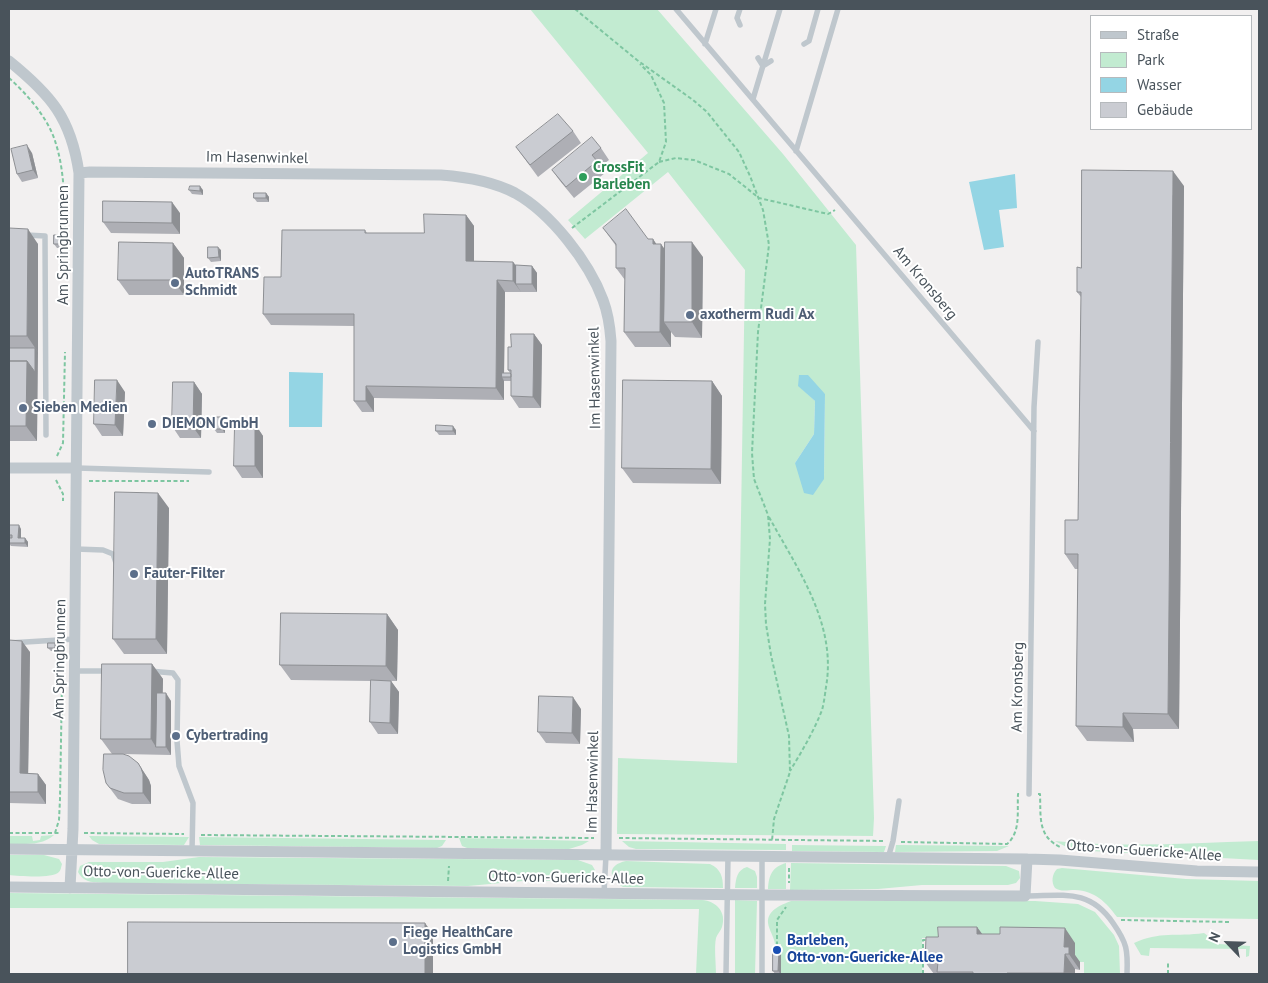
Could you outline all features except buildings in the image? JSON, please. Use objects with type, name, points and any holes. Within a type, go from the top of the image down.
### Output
[{"type":"street","name":"Am Springbrunnen","points":[[9,61],[47,94],[63,118],[73,141],[79,173],[72,850]]},
{"type":"street","name":"Im Hasenwinkel","points":[[79,173],[460,176],[486,182],[520,196],[540,211],[579,256],[600,290],[608,317],[611,341],[606,855]]},
{"type":"street","points":[[9,468],[77,468]]},
{"type":"street","name":"Otto-von-Guericke-Allee","points":[[9,849],[1027,859],[1180,870],[1259,872]]},
{"type":"street","name":"Otto-von-Guericke-Allee","points":[[70,888],[72,850]]},
{"type":"street","points":[[1025,896],[1027,859]]},
{"type":"street","name":"Otto-von-Guericke-Allee","points":[[9,887],[727,895],[1025,896]]},
{"type":"lane","name":"Am Kronsberg","points":[[676,9],[1034,431]]},
{"type":"lane","points":[[705,44],[716,9]]},
{"type":"lane","points":[[740,9],[737,18],[740,25]]},
{"type":"lane","points":[[753,100],[780,9]]},
{"type":"lane","points":[[804,44],[809,41],[818,9]]},
{"type":"lane","points":[[796,151],[838,9]]},
{"type":"lane","points":[[758,58],[763,66]]},
{"type":"lane","points":[[763,66],[771,62]]},
{"type":"lane","points":[[18,235],[45,236],[46,435]]},
{"type":"lane","name":"Am Kronsberg","points":[[1029,794],[1034,431],[1038,342]]},
{"type":"lane","points":[[36,360],[46,360]]},
{"type":"lane","points":[[77,468],[209,472]]},
{"type":"lane","points":[[76,549],[103,550],[113,554],[116,572]]},
{"type":"lane","points":[[9,643],[75,639]]},
{"type":"lane","points":[[75,671],[115,671]]},
{"type":"lane","points":[[142,671],[166,672],[173,674],[178,680],[177,741],[179,766],[193,803],[192,851]]},
{"type":"lane","points":[[888,858],[893,841],[899,801]]},
{"type":"lane","points":[[604,893],[606,855]]},
{"type":"lane","points":[[726,974],[728,856]]},
{"type":"lane","points":[[762,856],[762,974]]},
{"type":"lane","points":[[1025,896],[1072,896],[1088,899],[1098,905],[1124,939],[1128,959],[1127,974]]},
{"type":"path","points":[[575,9],[637,60],[668,81],[707,112],[739,152],[763,210],[768,245],[758,332],[752,453],[754,478],[768,515],[812,594],[820,615],[826,643],[828,674],[822,708],[790,772],[774,819],[772,841]]},
{"type":"path","points":[[637,60],[651,75],[664,103],[666,142],[659,162]]},
{"type":"path","points":[[9,78],[34,106],[56,142],[62,178],[66,248]]},
{"type":"path","points":[[562,236],[659,162],[676,158],[694,160],[729,174],[759,198],[828,214],[843,206]]},
{"type":"path","points":[[64,502],[63,494],[54,478],[54,468],[56,458],[63,443],[65,349]]},
{"type":"path","points":[[768,515],[770,539],[765,604],[766,624],[789,736],[790,772]]},
{"type":"path","points":[[56,833],[60,799],[62,679]]},
{"type":"path","points":[[9,833],[893,841],[1007,844],[1014,838],[1017,829],[1018,794],[1040,794],[1043,830],[1046,838],[1051,843],[1064,849]]},
{"type":"path","points":[[448,891],[450,854]]},
{"type":"path","points":[[1111,920],[1230,922]]},
{"type":"path","points":[[923,974],[923,940],[931,940]]},
{"type":"path","points":[[1168,961],[1168,974]]},
{"type":"green space","points":[[530,9],[657,9],[783,154],[856,245],[874,818],[873,836],[617,834],[618,758],[737,763],[745,270],[668,172],[585,239],[568,220],[648,153]],"holes":[[[799,386],[825,394],[824,479],[795,463],[814,434],[815,401]]]},
{"type":"green space","points":[[54,835],[38,843],[9,844],[9,836],[32,836],[33,841],[40,840],[41,836]]},
{"type":"green space","points":[[89,836],[189,837],[184,845],[99,844]]},
{"type":"green space","points":[[199,837],[446,840],[442,846],[437,848],[200,845]]},
{"type":"green space","points":[[459,838],[589,841],[569,849],[467,848],[462,846]]},
{"type":"green space","points":[[622,841],[786,844],[786,850],[636,849],[629,847]]},
{"type":"green space","points":[[1055,841],[1132,845],[1259,841],[1259,860],[1072,850]]},
{"type":"green space","points":[[792,845],[886,846],[884,852],[792,851]]},
{"type":"green space","points":[[896,845],[1009,846],[997,851],[895,852]]},
{"type":"green space","points":[[9,855],[44,855],[59,859],[62,864],[61,869],[50,876],[9,875]]},
{"type":"green space","points":[[199,857],[578,860],[592,865],[595,870],[593,876],[584,881],[523,881],[468,886],[103,883],[86,880],[78,872],[80,866],[89,862],[163,862]]},
{"type":"green space","points":[[626,861],[710,864],[717,868],[721,874],[723,888],[623,887],[614,880],[612,872],[615,865]]},
{"type":"green space","points":[[786,863],[786,889],[768,889],[769,880],[774,869]]},
{"type":"green space","points":[[791,863],[1006,866],[1019,871],[1020,878],[1016,883],[1008,885],[922,885],[878,889],[790,890]]},
{"type":"green space","points":[[747,867],[755,871],[757,888],[735,888],[739,872]]},
{"type":"green space","points":[[1057,869],[1186,879],[1259,881],[1259,919],[1117,917],[1104,902],[1094,895],[1082,891],[1055,888],[1053,876]]},
{"type":"green space","points":[[9,893],[702,900],[712,903],[719,908],[722,912],[723,922],[715,942],[716,974],[696,974],[699,909],[9,908]]},
{"type":"green space","points":[[735,900],[757,901],[755,974],[735,974]]},
{"type":"green space","points":[[791,901],[1035,901],[1078,904],[1095,912],[1114,935],[1119,946],[1120,974],[1084,974],[1084,962],[1075,962],[1075,943],[922,938],[922,974],[781,974],[781,944],[775,944],[768,918],[772,911]]},
{"type":"green space","points":[[1204,933],[1219,944],[1250,946],[1249,956],[1246,957],[1246,949],[1150,948],[1149,956],[1141,955],[1134,943],[1152,937]]},
{"type":"water","points":[[1015,174],[1017,208],[999,210],[1004,247],[984,250],[969,182]]},
{"type":"water","points":[[289,372],[323,373],[322,427],[289,427]]},
{"type":"water","points":[[799,375],[808,375],[825,394],[824,479],[813,495],[804,493],[795,463],[814,434],[815,401],[798,386]]},
{"type":"place","name":"CrossFit Barleben","points":[[583,177]]},
{"type":"place","name":"AutoTRANS Schmidt","points":[[175,283]]},
{"type":"place","name":"axotherm Rudi Ax","points":[[690,315]]},
{"type":"place","name":"Sieben Medien","points":[[23,408]]},
{"type":"place","name":"DIEMON GmbH","points":[[152,424]]},
{"type":"place","name":"Fauter-Filter","points":[[134,574]]},
{"type":"place","name":"Cybertrading","points":[[176,736]]},
{"type":"place","name":"Fiege HealthCare Logistics GmbH","points":[[393,942]]},
{"type":"place","name":"Barleben, Otto-von-Guericke-Allee","points":[[777,950]]}]
